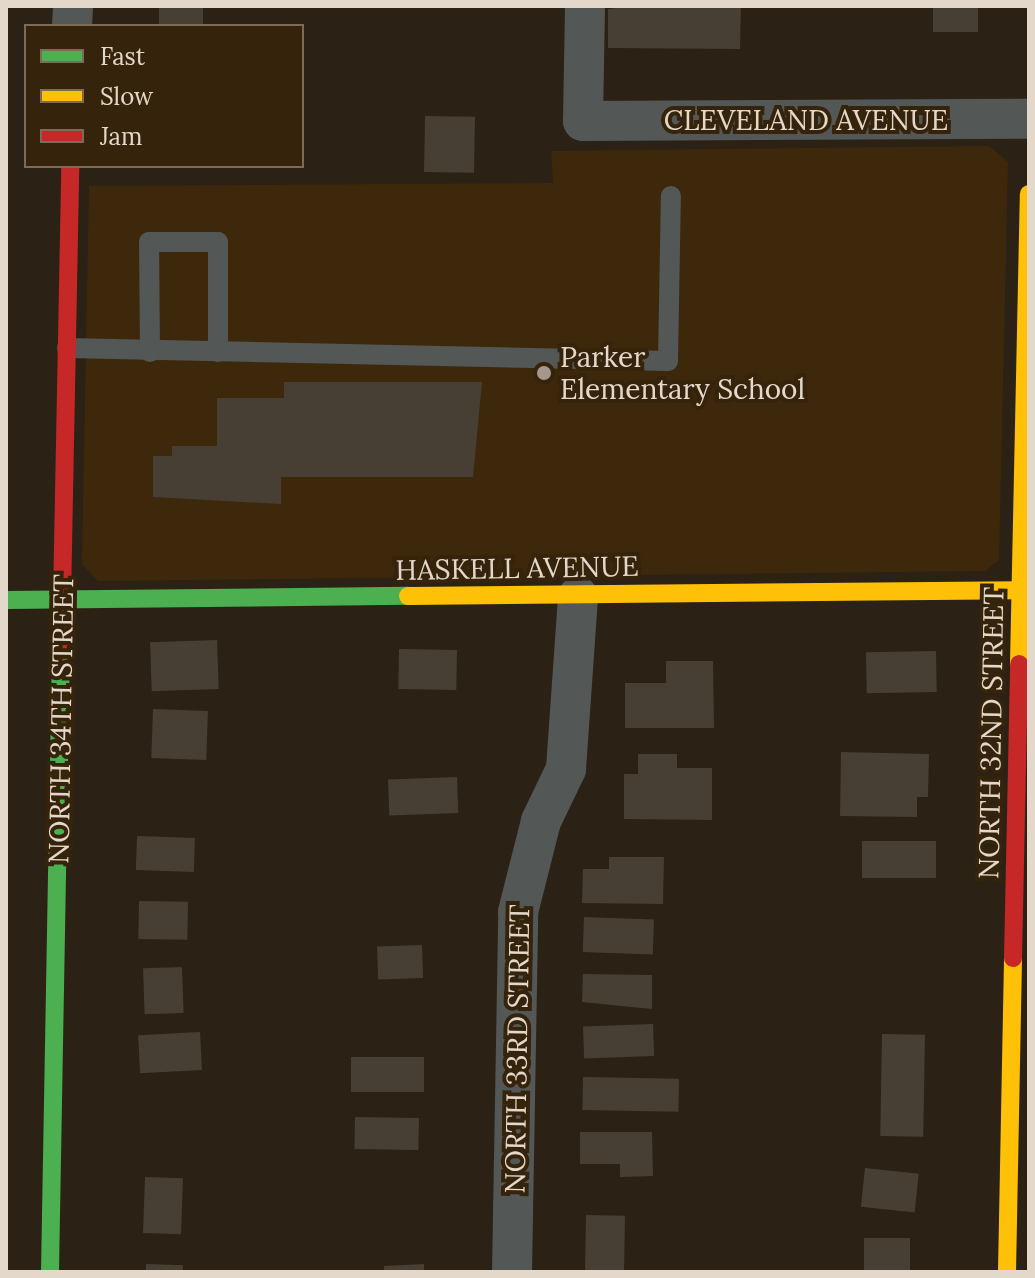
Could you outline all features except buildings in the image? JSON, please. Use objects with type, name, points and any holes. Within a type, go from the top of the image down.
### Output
[{"type":"street","name":"CLEVELAND AVENUE","points":[[585,6],[583,121],[1029,119]]},
{"type":"street","name":"NORTH 34TH STREET","points":[[50,1272],[70,168]]},
{"type":"street","name":"NORTH 32ND STREET","points":[[1007,1272],[1020,1035],[1029,194]]},
{"type":"street","name":"HASKELL AVENUE","points":[[6,600],[1026,590]]},
{"type":"street","name":"NORTH 33RD STREET","points":[[512,1272],[518,912],[541,821],[566,769],[578,596]]},
{"type":"lane","points":[[67,348],[668,361],[671,196]]},
{"type":"lane","points":[[150,352],[149,242],[218,242],[218,352]]},
{"type":"shaded area","name":"Parker Elementary School","points":[[989,146],[1008,162],[999,560],[985,571],[98,581],[82,564],[89,186],[553,183],[551,151]]},
{"type":"traffic: fast","points":[[6,600],[408,596]]},
{"type":"traffic: fast","points":[[50,1272],[61,651]]},
{"type":"traffic: slow","points":[[1019,664],[1029,194]]},
{"type":"traffic: slow","points":[[408,596],[1029,590]]},
{"type":"traffic: slow","points":[[1007,1272],[1013,958]]},
{"type":"traffic: jam","points":[[61,651],[70,168]]},
{"type":"traffic: jam","points":[[1013,958],[1019,664]]},
{"type":"place","name":"Parker Elementary School","points":[[544,373]]}]
